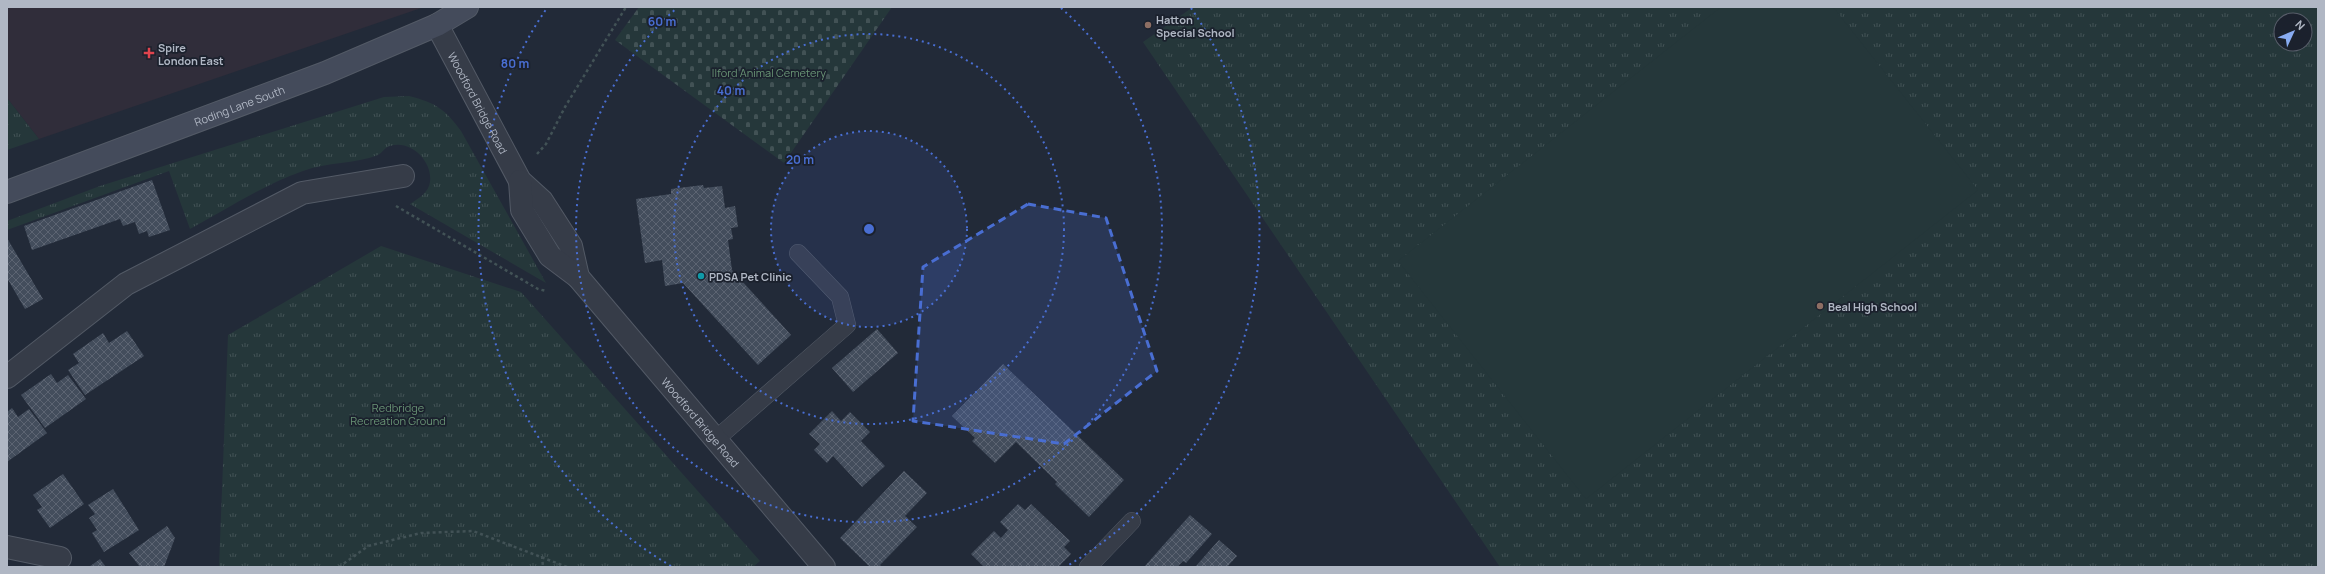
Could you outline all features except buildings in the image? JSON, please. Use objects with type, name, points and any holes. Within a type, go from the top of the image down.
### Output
[{"type":"street","name":"Roding Lane South","points":[[7,192],[325,74],[437,25],[467,7]]},
{"type":"street","name":"Woodford Bridge Road","points":[[437,25],[517,176],[542,201],[571,246],[578,277]]},
{"type":"street","points":[[7,377],[126,284],[302,193],[403,176]]},
{"type":"street","name":"Woodford Bridge Road","points":[[517,176],[522,210],[550,256],[578,277],[819,565]]},
{"type":"street","points":[[7,547],[60,558]]},
{"type":"lane","points":[[522,210],[571,246]]},
{"type":"lane","points":[[715,440],[847,325],[840,297],[798,253]]},
{"type":"lane","points":[[1088,567],[1132,521]]},
{"type":"path","points":[[517,176],[546,144],[565,107],[626,7]]},
{"type":"path","points":[[357,184],[538,289],[552,292],[564,288],[578,277]]},
{"type":"path","points":[[339,567],[368,546],[429,533],[473,531],[542,556],[567,567]]},
{"type":"path","points":[[542,556],[543,567]]},
{"type":"highlighted area","points":[[1028,204],[1106,218],[1157,371],[1064,444],[913,421],[923,267]]},
{"type":"shaded area","name":"Spire London East","points":[[7,7],[424,7],[39,139],[7,98]]},
{"type":"green space","name":"Ilford Animal Cemetery","points":[[639,7],[892,7],[784,163],[615,40]]},
{"type":"green space","name":"Beal High School","points":[[1193,7],[2318,7],[2318,567],[1500,567],[1143,42]]},
{"type":"green space","points":[[1721,7],[1833,7],[1978,190],[1586,499],[1398,261]]},
{"type":"green space","points":[[409,96],[433,104],[445,112],[461,131],[546,283],[410,204],[423,195],[428,189],[430,174],[428,167],[419,154],[406,146],[398,145],[388,147],[378,155],[369,158],[312,168],[288,177],[259,190],[190,229],[169,171],[7,230],[7,221],[100,186],[384,97]]},
{"type":"green space","points":[[7,98],[39,139],[7,150]]},
{"type":"green space","name":"Redbridge Recreation Ground","points":[[381,246],[521,292],[760,561],[753,567],[219,567],[228,335]]},
{"type":"place","name":"Hatton Special School","points":[[1148,25]]},
{"type":"place","name":"Spire London East","points":[[149,53]]},
{"type":"place","name":"PDSA Pet Clinic","points":[[701,276]]},
{"type":"place","name":"Beal High School","points":[[1820,306]]}]
